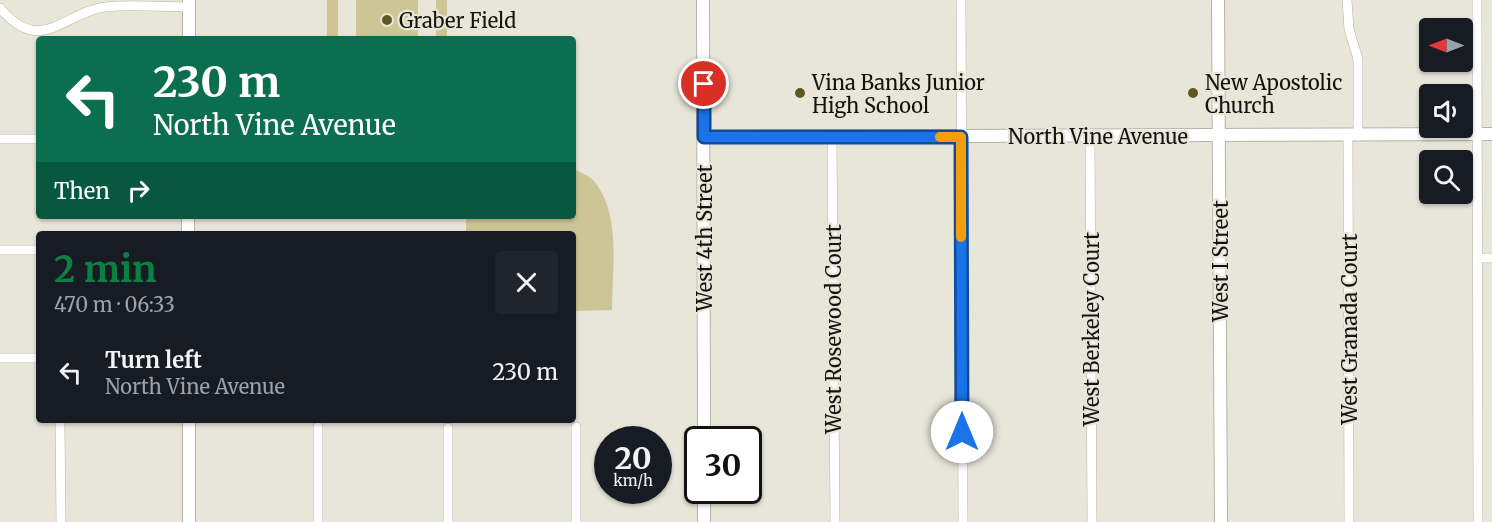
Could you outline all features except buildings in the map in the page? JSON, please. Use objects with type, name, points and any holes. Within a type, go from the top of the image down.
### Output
[{"type":"street","name":"West 4th Street","points":[[703,0],[704,426]]},
{"type":"street","points":[[961,0],[963,522]]},
{"type":"street","name":"West I Street","points":[[1218,0],[1221,522]]},
{"type":"street","name":"West Granada Court","points":[[1347,0],[1349,29],[1358,59],[1353,135],[1349,522]]},
{"type":"street","points":[[1477,0],[1478,522]]},
{"type":"street","points":[[0,8],[10,20],[26,28],[46,30],[64,25],[92,9],[189,4],[189,36]]},
{"type":"street","name":"North Vine Avenue","points":[[704,137],[1492,134]]},
{"type":"street","name":"West Rosewood Court","points":[[832,136],[835,522]]},
{"type":"street","name":"West Berkeley Court","points":[[1090,136],[1092,522]]},
{"type":"street","points":[[0,139],[36,139]]},
{"type":"street","points":[[0,250],[36,250]]},
{"type":"street","points":[[1477,258],[1492,258]]},
{"type":"street","points":[[0,358],[36,358]]},
{"type":"street","points":[[189,423],[189,522]]},
{"type":"street","points":[[60,425],[61,522]]},
{"type":"street","points":[[318,427],[318,522]]},
{"type":"street","points":[[576,427],[576,522]]},
{"type":"street","points":[[448,428],[448,522]]},
{"type":"street","points":[[704,504],[704,522]]},
{"type":"shaded area","points":[[327,0],[338,0],[338,36],[327,36]]},
{"type":"shaded area","name":"Graber Field","points":[[356,0],[418,0],[418,36],[356,36]]},
{"type":"shaded area","points":[[436,0],[447,0],[447,36],[436,36]]},
{"type":"shaded area","points":[[576,170],[593,180],[602,193],[608,209],[612,225],[614,260],[612,310],[576,311],[576,231],[466,231],[466,219],[576,219]]},
{"type":"slow traffic","points":[[940,137],[961,137],[961,237]]},
{"type":"place","name":"Graber Field","points":[[387,20]]},
{"type":"place","name":"Vina Banks Junior High School","points":[[800,93]]},
{"type":"place","name":"New Apostolic Church","points":[[1193,93]]},
{"type":"route","points":[[704,84],[704,137],[961,137],[962,432]]}]
